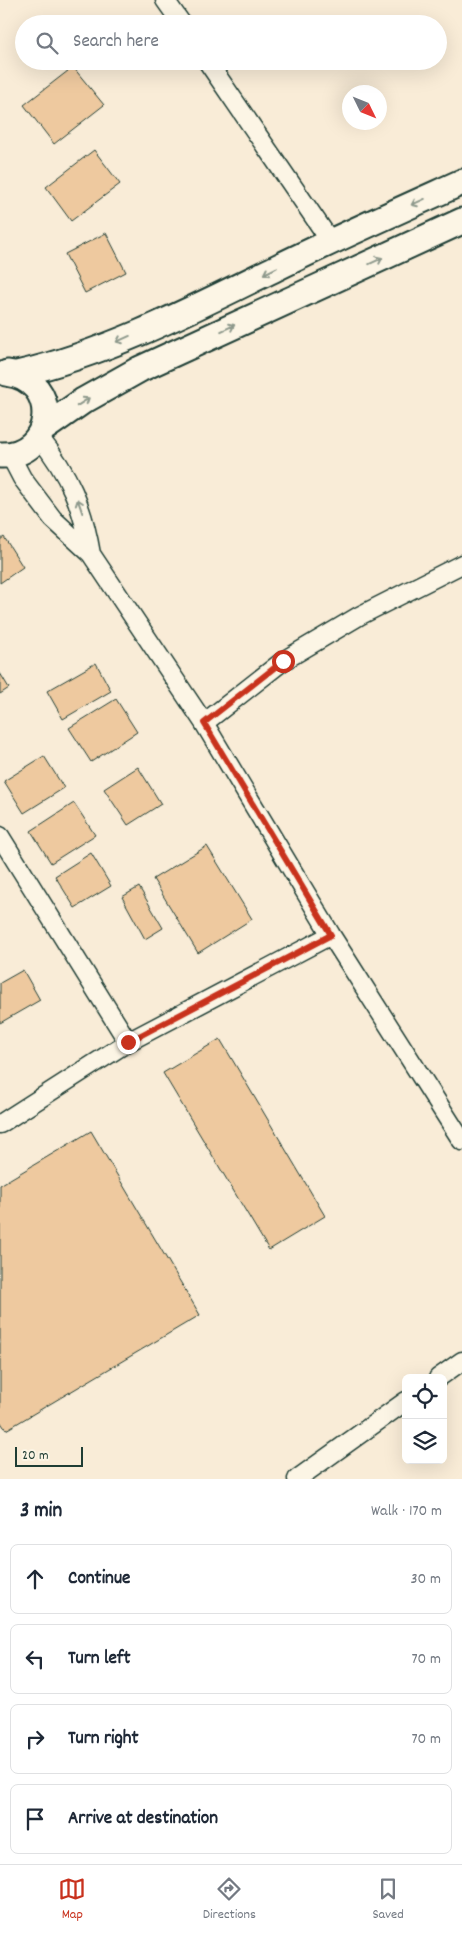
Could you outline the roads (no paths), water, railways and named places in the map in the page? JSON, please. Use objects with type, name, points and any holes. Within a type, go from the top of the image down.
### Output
[{"type":"street","points":[[165,0],[176,15]]},
{"type":"street","points":[[213,70],[331,242]]},
{"type":"street","points":[[8,373],[74,359],[100,349],[213,299],[462,182]]},
{"type":"street","points":[[462,221],[140,369],[83,401],[41,433],[31,446],[21,452],[5,455],[53,519],[91,554],[204,723],[331,935],[462,1142]]},
{"type":"street","points":[[8,373],[36,386],[42,396],[46,418],[41,433],[64,472],[79,503],[87,528],[91,554]]},
{"type":"street","points":[[204,723],[283,661],[359,616],[462,564]]},
{"type":"street","points":[[0,836],[128,1042]]},
{"type":"street","points":[[0,1124],[128,1042],[331,935]]},
{"type":"street","points":[[444,1374],[462,1361]]},
{"type":"street","points":[[297,1479],[402,1404]]}]
